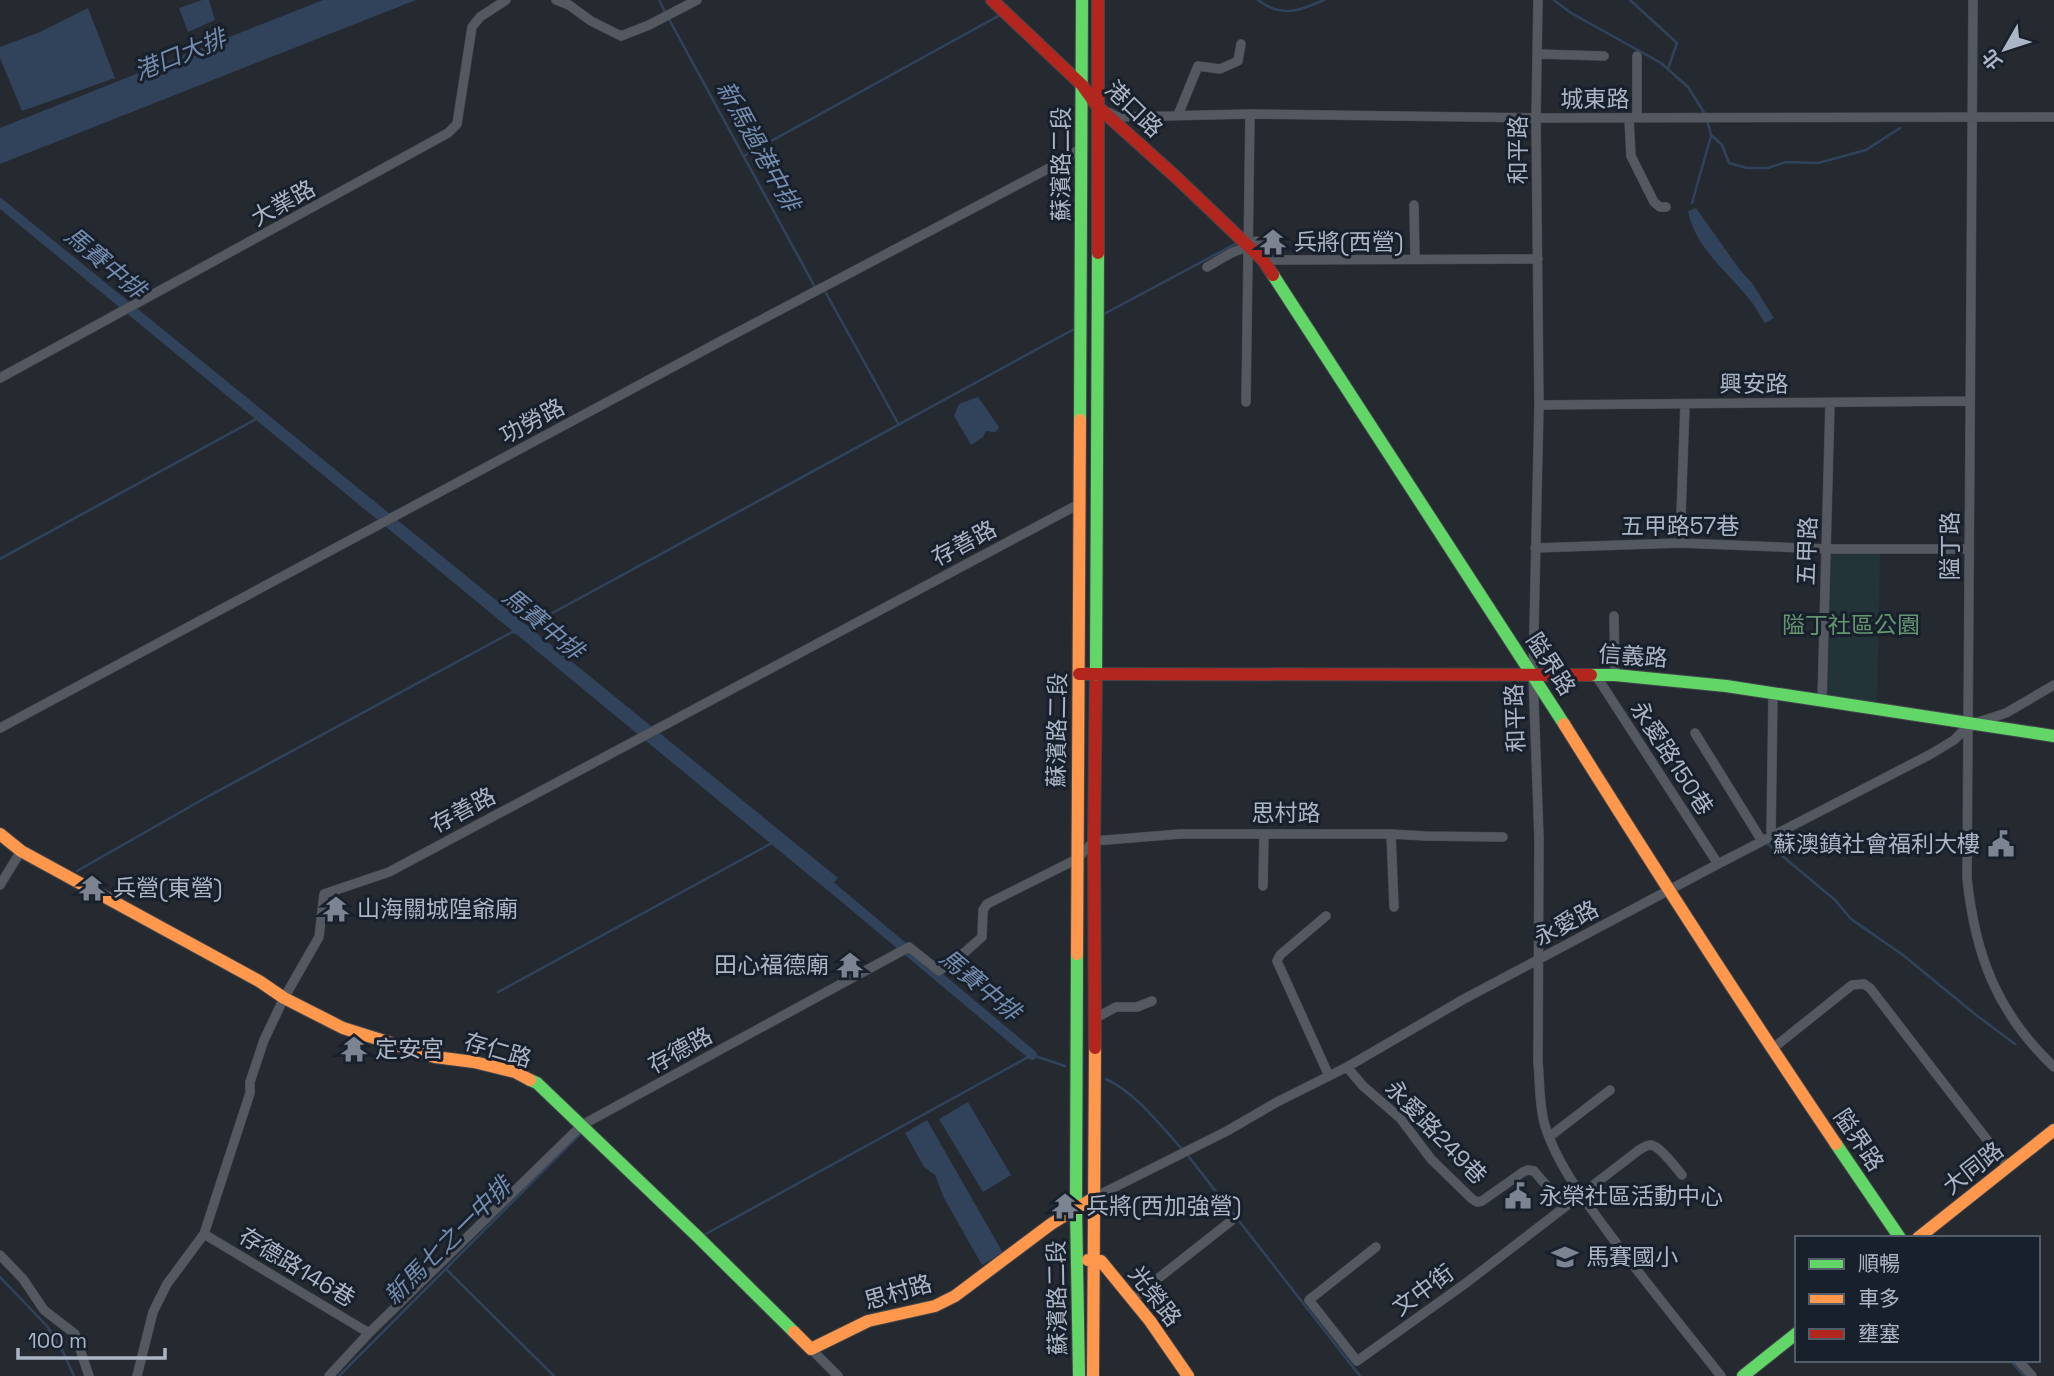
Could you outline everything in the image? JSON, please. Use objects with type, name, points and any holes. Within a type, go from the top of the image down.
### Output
[{"type":"street","name":"大業路","points":[[0,379],[448,133],[457,124],[472,27],[480,17],[506,0]]},
{"type":"street","points":[[556,0],[621,36],[697,0]]},
{"type":"street","name":"港口路","points":[[992,0],[1082,85],[1097,106],[1249,243]]},
{"type":"street","name":"蘇濱路二段","points":[[1079,1371],[1076,1208],[1082,0]]},
{"type":"street","name":"蘇濱路二段","points":[[1093,1371],[1098,0]]},
{"type":"street","name":"和平路","points":[[1538,0],[1536,118],[1539,405],[1533,674],[1539,838],[1540,1097],[1549,1137],[1581,1195],[1721,1376]]},
{"type":"street","name":"隘丁路","points":[[1973,0],[1967,878],[1971,915],[1992,984],[2023,1034],[2054,1067]]},
{"type":"street","points":[[1178,115],[1198,66],[1220,69],[1238,61],[1241,44]]},
{"type":"street","points":[[1538,54],[1604,56]]},
{"type":"street","points":[[1637,56],[1631,156],[1654,202],[1666,207]]},
{"type":"street","name":"城東路","points":[[1097,106],[1118,117],[1250,114],[1536,118],[2054,117]]},
{"type":"street","points":[[1247,402],[1250,114]]},
{"type":"street","name":"功勞路","points":[[0,729],[1055,165],[1083,147]]},
{"type":"street","points":[[1414,205],[1415,259]]},
{"type":"street","points":[[1207,267],[1249,243],[1270,242]]},
{"type":"street","name":"隘界路","points":[[1249,243],[1263,260],[1473,586],[1533,674],[1772,1049],[1899,1236]]},
{"type":"street","points":[[1263,260],[1538,259]]},
{"type":"street","name":"興安路","points":[[1539,405],[1970,401]]},
{"type":"street","name":"五甲路","points":[[1822,701],[1830,403]]},
{"type":"street","points":[[1680,542],[1685,404]]},
{"type":"street","name":"存善路","points":[[136,1376],[153,1312],[167,1284],[204,1234],[250,1093],[250,1083],[264,1040],[284,998],[319,937],[324,894],[389,872],[1079,504]]},
{"type":"street","name":"五甲路57巷","points":[[1535,548],[1680,542],[1826,549],[1969,549]]},
{"type":"street","points":[[1614,616],[1615,675]]},
{"type":"street","name":"信義路","points":[[1079,674],[1595,674],[1651,677],[2054,736]]},
{"type":"street","name":"永愛路150巷","points":[[1595,674],[1718,864]]},
{"type":"street","name":"永愛路","points":[[1095,1197],[1227,1132],[1265,1108],[1347,1067],[1464,999],[1931,754],[1954,740],[1969,725],[2006,713],[2054,685]]},
{"type":"street","points":[[1766,839],[1773,694]]},
{"type":"street","points":[[1695,733],[1766,839]]},
{"type":"street","name":"存仁路","points":[[0,834],[21,851],[259,981],[284,998],[343,1028],[435,1056],[515,1072],[537,1083],[838,1376]]},
{"type":"street","name":"思村路","points":[[1094,841],[1181,834],[1503,837]]},
{"type":"street","points":[[1263,886],[1264,834]]},
{"type":"street","points":[[1391,834],[1394,907]]},
{"type":"street","points":[[1077,859],[1094,841]]},
{"type":"street","points":[[0,885],[21,851]]},
{"type":"street","name":"存德路","points":[[329,1376],[369,1333],[582,1125],[909,947],[939,971],[982,937],[983,910],[987,904],[1077,859]]},
{"type":"street","points":[[1326,916],[1280,955],[1277,961],[1329,1076]]},
{"type":"street","points":[[1772,1049],[1853,985],[1864,984],[1870,988],[2008,1167]]},
{"type":"street","points":[[1094,1019],[1116,1007],[1137,1007],[1152,1001]]},
{"type":"street","name":"永愛路249巷","points":[[1347,1067],[1363,1086],[1400,1118],[1431,1159],[1472,1199],[1482,1201],[1523,1172],[1534,1171],[1564,1206]]},
{"type":"street","points":[[1549,1137],[1610,1090]]},
{"type":"street","name":"大同路","points":[[1921,1236],[2054,1130]]},
{"type":"street","name":"文中街","points":[[1376,1247],[1309,1300],[1357,1361],[1466,1283],[1647,1145],[1659,1149],[1682,1175]]},
{"type":"street","name":"思村路","points":[[811,1349],[868,1321],[935,1306],[955,1296],[1051,1224],[1095,1197]]},
{"type":"street","points":[[1132,1299],[1231,1221]]},
{"type":"street","name":"存德路146巷","points":[[204,1234],[369,1333]]},
{"type":"street","points":[[0,1255],[23,1279],[44,1310],[75,1334],[89,1376]]},
{"type":"street","name":"光榮路","points":[[1078,1261],[1101,1261],[1150,1321],[1188,1376]]},
{"type":"street","points":[[1743,1376],[1795,1336]]},
{"type":"street","points":[[2020,1362],[2032,1376]]},
{"type":"street","points":[[1079,1371],[1093,1371]]},
{"type":"green space","name":"隘丁社區公園","points":[[1826,549],[1880,549],[1877,710],[1822,701]]},
{"type":"water","points":[[209,0],[215,20],[188,32],[179,8]]},
{"type":"water","points":[[323,0],[416,0],[0,164],[0,128]]},
{"type":"water","points":[[88,8],[115,78],[22,111],[0,58],[0,47],[40,32]]},
{"type":"water","points":[[0,197],[838,878],[827,890],[0,209]]},
{"type":"water","points":[[1696,208],[1752,283],[1774,318],[1765,323],[1750,300],[1705,248],[1688,211]]},
{"type":"water","points":[[978,397],[999,427],[996,432],[986,431],[983,437],[971,445],[954,416],[959,404]]},
{"type":"water","points":[[968,1102],[1011,1175],[983,1192],[939,1119]]},
{"type":"water","points":[[927,1120],[1003,1253],[982,1265],[944,1198],[935,1175],[924,1167],[905,1133]]},
{"type":"waterway","name":"新馬過港中排","points":[[659,0],[666,14]]},
{"type":"waterway","points":[[1258,0],[1266,6],[1282,11],[1306,7],[1324,0]]},
{"type":"waterway","points":[[1554,0],[1571,13],[1661,63],[1688,87],[1705,114]]},
{"type":"waterway","points":[[1630,0],[1677,43],[1668,69]]},
{"type":"waterway","points":[[744,156],[1000,15]]},
{"type":"waterway","name":"新馬過港中排","points":[[670,21],[816,289]]},
{"type":"waterway","points":[[1707,120],[1711,135],[1722,145],[1729,163],[1747,168],[1768,168],[1786,162],[1818,163],[1866,150],[1900,128]]},
{"type":"waterway","points":[[1692,203],[1711,136]]},
{"type":"waterway","points":[[1104,314],[1237,243]]},
{"type":"waterway","name":"新馬過港中排","points":[[826,293],[899,425]]},
{"type":"waterway","points":[[525,628],[1076,328]]},
{"type":"waterway","points":[[0,559],[258,418]]},
{"type":"waterway","points":[[77,871],[207,797],[512,632],[517,633]]},
{"type":"waterway","points":[[498,992],[772,843]]},
{"type":"waterway","points":[[1768,844],[1835,900],[1851,919],[1903,955],[2015,1044]]},
{"type":"waterway","name":"馬賽中排","points":[[822,879],[1032,1055]]},
{"type":"waterway","points":[[702,1236],[1032,1055],[1065,1066]]},
{"type":"waterway","points":[[1106,1079],[1138,1101],[1182,1149]]},
{"type":"waterway","name":"新馬七之一中排","points":[[339,1376],[582,1132]]},
{"type":"waterway","points":[[1189,1157],[1360,1376]]},
{"type":"waterway","points":[[447,1270],[554,1376]]},
{"type":"waterway","points":[[0,1277],[47,1326],[74,1376]]},
{"type":"waterway","points":[[2012,1362],[2024,1376]]},
{"type":"traffic: fast","points":[[1080,420],[1082,0]]},
{"type":"traffic: fast","points":[[1096,675],[1098,253]]},
{"type":"traffic: fast","points":[[1273,275],[1564,724]]},
{"type":"traffic: fast","points":[[1591,675],[1726,686],[2054,736]]},
{"type":"traffic: fast","points":[[1077,954],[1076,1208],[1079,1376]]},
{"type":"traffic: fast","points":[[530,1080],[537,1083],[794,1332]]},
{"type":"traffic: fast","points":[[1836,1144],[1899,1236]]},
{"type":"traffic: fast","points":[[1743,1376],[1795,1335]]},
{"type":"traffic: slow","points":[[1077,954],[1080,420]]},
{"type":"traffic: slow","points":[[1564,724],[1698,935],[1836,1144]]},
{"type":"traffic: slow","points":[[0,834],[21,851],[259,981],[284,998],[343,1028],[435,1057],[474,1062],[515,1072],[530,1080]]},
{"type":"traffic: slow","points":[[1093,1376],[1095,1048]]},
{"type":"traffic: slow","points":[[1921,1236],[2054,1130]]},
{"type":"traffic: slow","points":[[794,1332],[811,1349],[868,1321],[935,1306],[955,1296],[1051,1224],[1095,1197]]},
{"type":"traffic: slow","points":[[1088,1260],[1101,1261],[1150,1321],[1188,1376]]},
{"type":"traffic: jam","points":[[992,0],[1082,85],[1097,106],[1263,260],[1273,275]]},
{"type":"traffic: jam","points":[[1098,0],[1098,253]]},
{"type":"traffic: jam","points":[[1079,674],[1591,675]]},
{"type":"traffic: jam","points":[[1095,1048],[1096,675]]},
{"type":"place","name":"兵將(西營)","points":[[1273,242]]},
{"type":"place","name":"蘇澳鎮社會福利大樓","points":[[2001,844]]},
{"type":"place","name":"兵營(東營)","points":[[92,888]]},
{"type":"place","name":"山海關城隍爺廟","points":[[336,909]]},
{"type":"place","name":"田心福德廟","points":[[850,965]]},
{"type":"place","name":"定安宮","points":[[354,1049]]},
{"type":"place","name":"永榮社區活動中心","points":[[1518,1196]]},
{"type":"place","name":"兵將(西加強營)","points":[[1065,1206]]},
{"type":"place","name":"馬賽國小","points":[[1565,1257]]},
{"type":"water label","name":"港口大排","points":[[180,55]]}]
